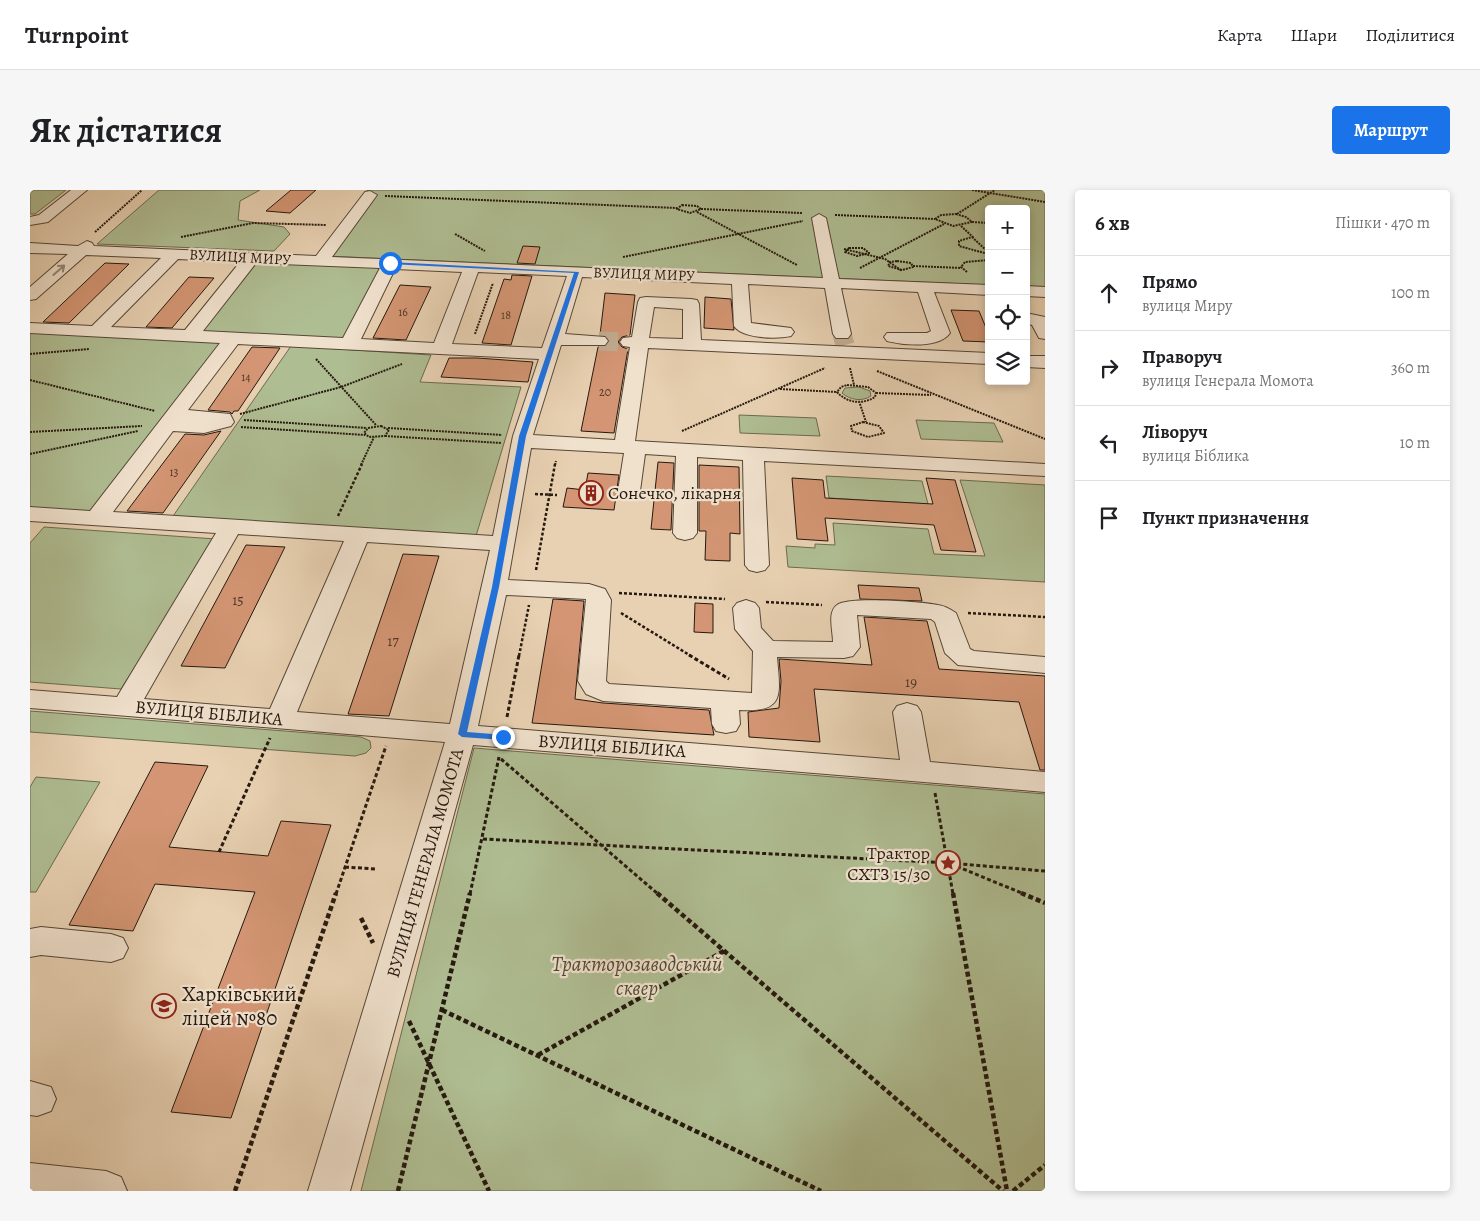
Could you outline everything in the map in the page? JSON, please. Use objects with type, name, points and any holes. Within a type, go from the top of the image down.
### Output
[{"type":"street","points":[[30,221],[43,218],[80,190]]},
{"type":"street","points":[[322,260],[370,195]]},
{"type":"street","points":[[818,215],[844,344]]},
{"type":"street","points":[[33,290],[87,243]]},
{"type":"street","name":"ВУЛИЦЯ МИРУ","points":[[30,248],[87,243],[175,246],[252,257],[322,260],[391,258],[472,267],[985,290]]},
{"type":"street","points":[[97,331],[175,246]]},
{"type":"street","points":[[192,335],[252,257]]},
{"type":"street","points":[[349,345],[391,258]]},
{"type":"street","points":[[441,349],[472,267]]},
{"type":"street","name":"ВУЛИЦЯ ГЕНЕРАЛА МОМОТА","points":[[329,1191],[462,734],[496,587],[502,544],[522,440],[576,272]]},
{"type":"street","points":[[740,279],[743,326],[753,330],[803,333]]},
{"type":"street","points":[[881,336],[929,338],[941,333],[924,287]]},
{"type":"street","points":[[1030,291],[1045,292]]},
{"type":"street","points":[[629,491],[635,447],[634,343],[644,304],[669,302],[692,305],[692,345]]},
{"type":"street","points":[[1030,319],[1039,321],[1045,334]]},
{"type":"street","points":[[30,328],[234,337],[469,351],[552,347],[599,341]]},
{"type":"street","points":[[822,334],[844,344]]},
{"type":"street","points":[[844,344],[862,335]]},
{"type":"street","points":[[96,519],[234,337]]},
{"type":"street","points":[[634,343],[692,345],[844,344],[985,360]]},
{"type":"street","points":[[1030,361],[1045,362]]},
{"type":"street","points":[[171,420],[221,422]]},
{"type":"street","points":[[522,440],[1045,470]]},
{"type":"street","points":[[684,533],[686,450]]},
{"type":"street","points":[[753,454],[757,565]]},
{"type":"street","points":[[33,517],[96,519],[330,535],[502,544]]},
{"type":"street","points":[[126,706],[230,528]]},
{"type":"street","points":[[276,725],[358,536]]},
{"type":"street","points":[[496,587],[594,595],[592,681],[596,688],[603,692],[725,728],[766,696],[764,655],[766,650]]},
{"type":"street","points":[[746,603],[748,629],[766,650]]},
{"type":"street","points":[[766,650],[774,648],[844,650],[848,647],[844,615],[846,610],[853,607],[937,612],[947,618],[961,657],[1045,665]]},
{"type":"street","name":"ВУЛИЦЯ БІБЛИКА","points":[[30,699],[126,706],[276,725],[462,734],[725,728],[924,772],[1045,782]]},
{"type":"street","points":[[907,712],[924,772]]},
{"type":"street","points":[[30,943],[41,941],[112,948]]},
{"type":"street","points":[[38,1186],[106,1191]]},
{"type":"path","points":[[87,243],[142,190]]},
{"type":"path","points":[[972,190],[1045,202]]},
{"type":"path","points":[[956,214],[995,190]]},
{"type":"path","points":[[370,195],[677,208],[689,205],[701,209],[935,219],[944,224],[961,226],[972,222],[985,222]]},
{"type":"path","points":[[677,208],[686,212],[697,212],[799,266]]},
{"type":"path","points":[[697,212],[701,209]]},
{"type":"path","points":[[935,219],[941,215],[956,214],[966,217],[972,222]]},
{"type":"path","points":[[618,258],[738,234],[818,215]]},
{"type":"path","points":[[175,246],[253,223],[347,226]]},
{"type":"path","points":[[853,272],[944,224]]},
{"type":"path","points":[[961,226],[985,251]]},
{"type":"path","points":[[455,234],[489,254]]},
{"type":"path","points":[[972,237],[957,243],[968,250],[985,253]]},
{"type":"path","points":[[867,255],[868,251],[860,248],[845,250],[853,255],[867,255],[880,258],[902,270]]},
{"type":"path","points":[[962,268],[962,264],[970,260],[985,260]]},
{"type":"path","points":[[890,262],[904,261],[913,266]]},
{"type":"path","points":[[890,262],[888,266],[902,270],[913,266],[962,268],[974,275]]},
{"type":"path","points":[[469,351],[494,282]]},
{"type":"path","points":[[300,341],[376,426]]},
{"type":"path","points":[[221,422],[341,386],[441,349]]},
{"type":"path","points":[[635,447],[778,389],[829,366]]},
{"type":"path","points":[[873,370],[1045,439]]},
{"type":"path","points":[[30,380],[171,420]]},
{"type":"path","points":[[837,392],[841,386],[854,384],[868,387],[876,393],[934,395]]},
{"type":"path","points":[[778,389],[837,392],[844,398],[859,401],[872,399],[876,393]]},
{"type":"path","points":[[859,401],[866,422]]},
{"type":"path","points":[[30,432],[171,420]]},
{"type":"path","points":[[30,454],[171,420]]},
{"type":"path","points":[[221,422],[368,428],[376,426],[522,440]]},
{"type":"path","points":[[221,422],[365,435],[374,438],[385,436],[522,440]]},
{"type":"path","points":[[866,422],[879,426],[884,433],[879,436],[869,437],[854,434],[850,429],[854,424],[866,422]]},
{"type":"path","points":[[365,435],[364,430],[368,428]]},
{"type":"path","points":[[385,436],[389,432],[388,428]]},
{"type":"path","points":[[330,535],[374,438]]},
{"type":"path","points":[[594,595],[853,607]]},
{"type":"path","points":[[594,595],[763,700]]},
{"type":"path","points":[[937,612],[1045,617]]},
{"type":"path","points":[[219,852],[276,725]]},
{"type":"path","points":[[235,1191],[388,739]]},
{"type":"path","points":[[398,1191],[483,839],[500,755],[601,845],[1003,1191]]},
{"type":"path","points":[[924,772],[948,863],[1007,1191]]},
{"type":"path","points":[[483,839],[948,863],[1045,871]]},
{"type":"path","points":[[948,863],[1045,903]]},
{"type":"path","points":[[345,866],[376,869]]},
{"type":"path","points":[[361,918],[489,1191]]},
{"type":"path","points":[[538,1056],[724,951]]},
{"type":"path","points":[[442,1010],[821,1191]]},
{"type":"path","points":[[1013,1191],[1045,1165]]},
{"type":"green space","points":[[34,190],[66,190],[35,214],[30,214],[30,193]]},
{"type":"green space","points":[[159,190],[260,190],[240,201],[238,220],[284,227],[290,234],[274,251],[97,244]]},
{"type":"green space","points":[[367,190],[1045,190],[1045,287],[1030,286],[1030,205],[985,205],[985,285],[325,256],[370,196]]},
{"type":"green space","points":[[248,262],[388,268],[349,345],[234,337],[96,519],[30,514],[30,328],[192,335]]},
{"type":"green space","points":[[291,346],[431,355],[420,382],[521,387],[476,536],[171,519]]},
{"type":"green space","points":[[859,387],[870,391],[871,396],[864,399],[856,399],[842,393],[845,388]]},
{"type":"green space","points":[[739,415],[816,418],[820,436],[740,433]]},
{"type":"green space","points":[[916,420],[994,423],[1003,442],[921,439]]},
{"type":"green space","points":[[826,476],[922,481],[928,504],[829,498]]},
{"type":"green space","points":[[960,480],[1045,485],[1045,582],[788,567],[786,546],[815,548],[815,544],[835,545],[833,523],[928,529],[934,554],[985,556]]},
{"type":"green space","points":[[44,527],[216,539],[121,689],[30,682],[30,543]]},
{"type":"green space","points":[[30,711],[361,737],[370,741],[371,748],[366,753],[355,756],[30,732]]},
{"type":"green space","name":"Тракторозаводський сквер","points":[[474,748],[1045,794],[1045,1191],[361,1191]]},
{"type":"green space","points":[[36,777],[100,782],[36,892],[30,892],[30,787]]},
{"type":"building","points":[[291,190],[316,190],[290,213],[266,211]]},
{"type":"building","points":[[523,246],[540,247],[535,264],[517,263]]},
{"type":"building","points":[[105,263],[129,264],[69,323],[43,322]]},
{"type":"building","points":[[512,275],[532,276],[511,345],[482,343],[504,279],[511,280]]},
{"type":"building","points":[[189,277],[214,278],[172,328],[146,327]]},
{"type":"building","points":[[400,285],[431,287],[406,340],[373,338]]},
{"type":"building","points":[[605,293],[635,295],[630,335],[622,337],[618,342],[622,347],[628,349],[614,433],[581,431],[598,347],[606,346],[610,341],[606,336],[600,335]]},
{"type":"building","points":[[705,297],[731,299],[734,330],[704,328]]},
{"type":"building","points":[[951,310],[979,311],[985,325],[985,342],[963,341]]},
{"type":"building","points":[[252,347],[280,348],[238,411],[234,411],[232,414],[230,412],[208,410]]},
{"type":"building","points":[[449,358],[533,362],[528,382],[441,377]]},
{"type":"building","points":[[221,431],[163,513],[127,511],[185,434],[204,435]]},
{"type":"building","points":[[658,462],[674,463],[671,530],[651,529]]},
{"type":"building","points":[[699,465],[739,467],[740,534],[730,533],[730,561],[705,560],[706,531],[699,531]]},
{"type":"building","name":"Сонечко, лікарня","points":[[588,473],[619,475],[614,510],[563,507],[567,488],[585,490]]},
{"type":"building","points":[[792,478],[823,480],[825,498],[933,504],[926,478],[955,480],[976,552],[941,550],[934,525],[825,518],[828,541],[797,539]]},
{"type":"building","points":[[246,545],[285,547],[225,668],[181,666]]},
{"type":"building","points":[[403,554],[439,556],[389,716],[348,714]]},
{"type":"building","points":[[858,585],[919,588],[922,601],[860,599]]},
{"type":"building","points":[[553,599],[584,601],[575,699],[603,703],[709,710],[714,735],[532,723]]},
{"type":"building","points":[[695,603],[713,604],[713,633],[694,632]]},
{"type":"building","points":[[864,617],[927,621],[939,669],[1045,676],[1045,770],[1040,770],[1019,702],[814,689],[820,742],[749,737],[748,712],[779,708],[781,681],[779,659],[872,665]]},
{"type":"building","points":[[155,762],[208,766],[169,847],[268,856],[281,821],[331,825],[231,1118],[171,1112],[255,892],[155,884],[133,931],[69,925]]},
{"type":"tunnel","points":[[842,334],[845,345]]},
{"type":"tunnel","points":[[599,341],[629,342]]},
{"type":"place","name":"Сонечко, лікарня","points":[[591,493]]},
{"type":"place","name":"Трактор СХТЗ 15/30","points":[[948,863]]},
{"type":"place","name":"Харківський ліцей №80","points":[[164,1006]]},
{"type":"route","points":[[390,263],[576,272],[522,436],[496,587],[462,734],[503,737]]}]
